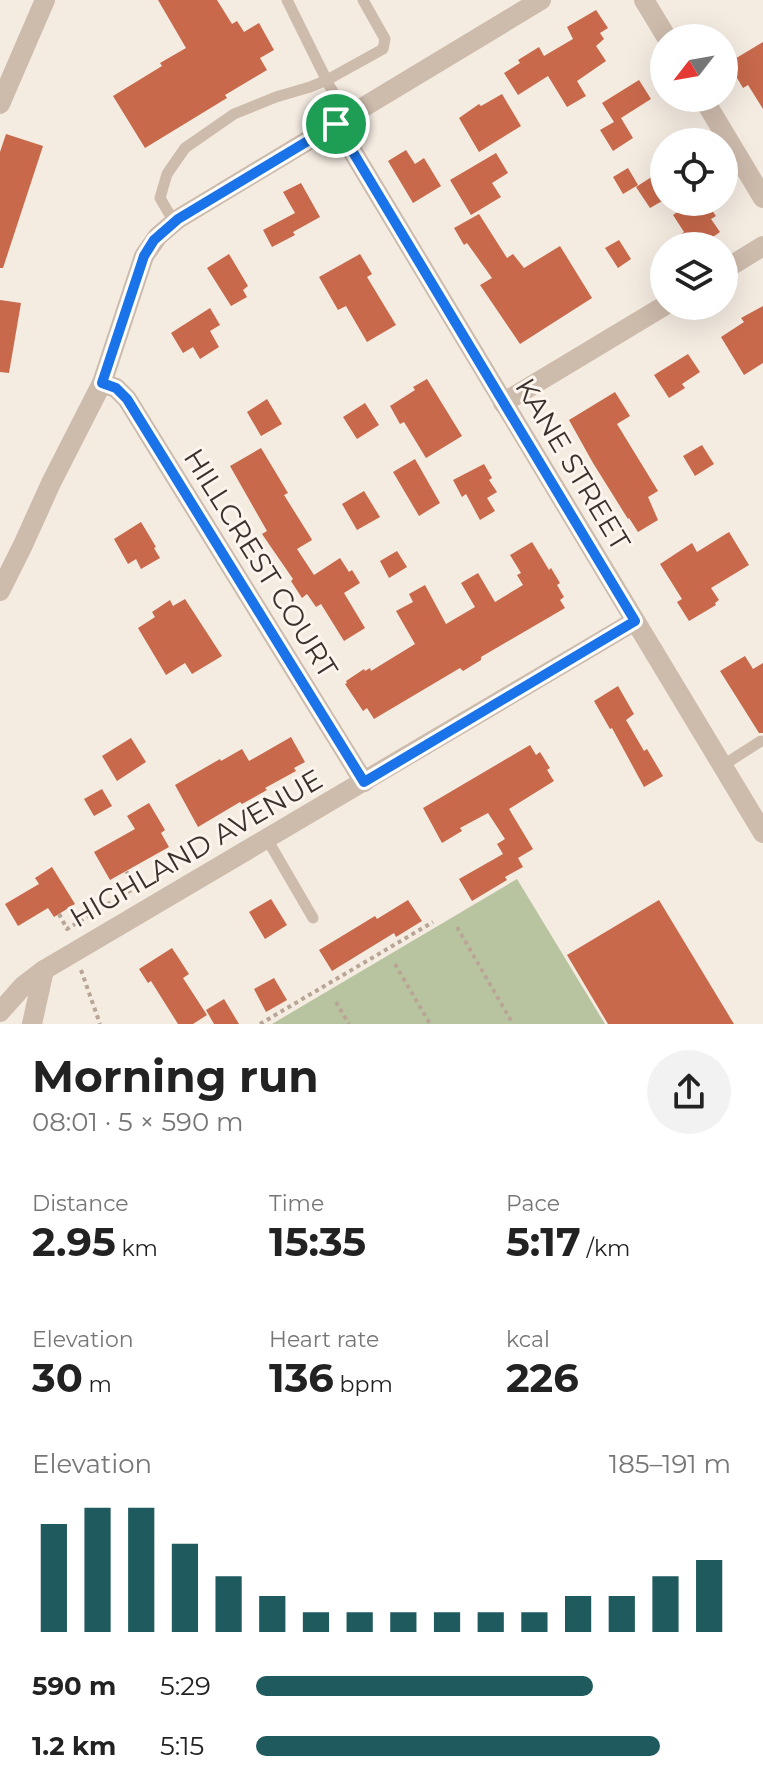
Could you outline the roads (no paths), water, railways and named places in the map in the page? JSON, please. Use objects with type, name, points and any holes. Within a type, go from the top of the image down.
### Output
[{"type":"street","points":[[0,104],[45,0]]},
{"type":"street","points":[[0,591],[102,383],[144,256],[154,240],[174,222],[541,0]]},
{"type":"street","points":[[644,0],[659,24]]},
{"type":"street","points":[[711,112],[763,198]]},
{"type":"street","name":"KANE STREET","points":[[342,120],[503,403],[763,833]]},
{"type":"street","points":[[738,261],[763,246]]},
{"type":"street","points":[[503,403],[650,314]]},
{"type":"street","name":"HILLCREST COURT","points":[[102,383],[116,388],[127,399],[364,782]]},
{"type":"street","name":"HIGHLAND AVENUE","points":[[0,1012],[23,986],[44,970],[635,621]]},
{"type":"street","points":[[32,1024],[44,970]]},
{"type":"lane","points":[[287,0],[327,80],[342,120]]},
{"type":"lane","points":[[174,222],[160,198],[167,174],[185,148],[234,114],[327,80],[383,49],[385,39],[363,0]]},
{"type":"lane","points":[[722,766],[761,741]]},
{"type":"lane","points":[[267,839],[313,918]]}]
